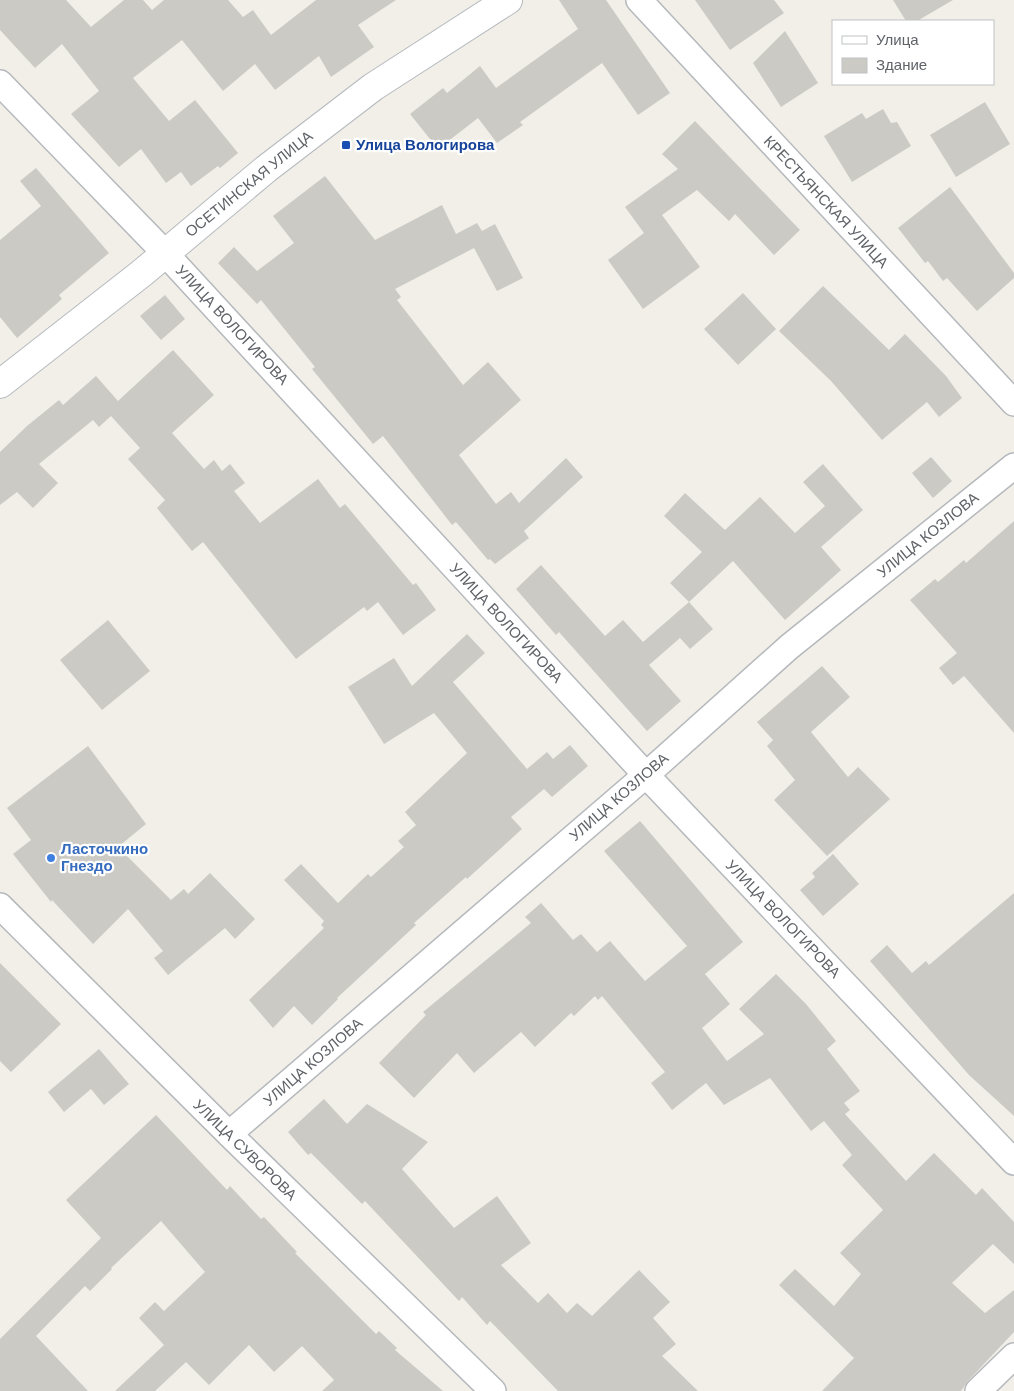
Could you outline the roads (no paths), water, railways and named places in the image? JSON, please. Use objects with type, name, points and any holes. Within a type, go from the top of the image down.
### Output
[{"type":"main road","name":"ОСЕТИНСКАЯ УЛИЦА","points":[[0,384],[266,168],[373,87],[508,0]]},
{"type":"street","name":"КРЕСТЬЯНСКАЯ УЛИЦА","points":[[639,0],[1014,403]]},
{"type":"street","name":"УЛИЦА ВОЛОГИРОВА","points":[[0,83],[164,252],[646,775],[1014,1162]]},
{"type":"street","name":"УЛИЦА КОЗЛОВА","points":[[229,1134],[646,775],[789,647],[1014,466]]},
{"type":"street","name":"УЛИЦА СУВОРОВА","points":[[0,906],[229,1134],[492,1391]]},
{"type":"street","points":[[978,1391],[1014,1356]]},
{"type":"place","name":"Улица Вологирова","points":[[346,145]]},
{"type":"place","name":"Ласточкино Гнездо","points":[[51,858]]}]
